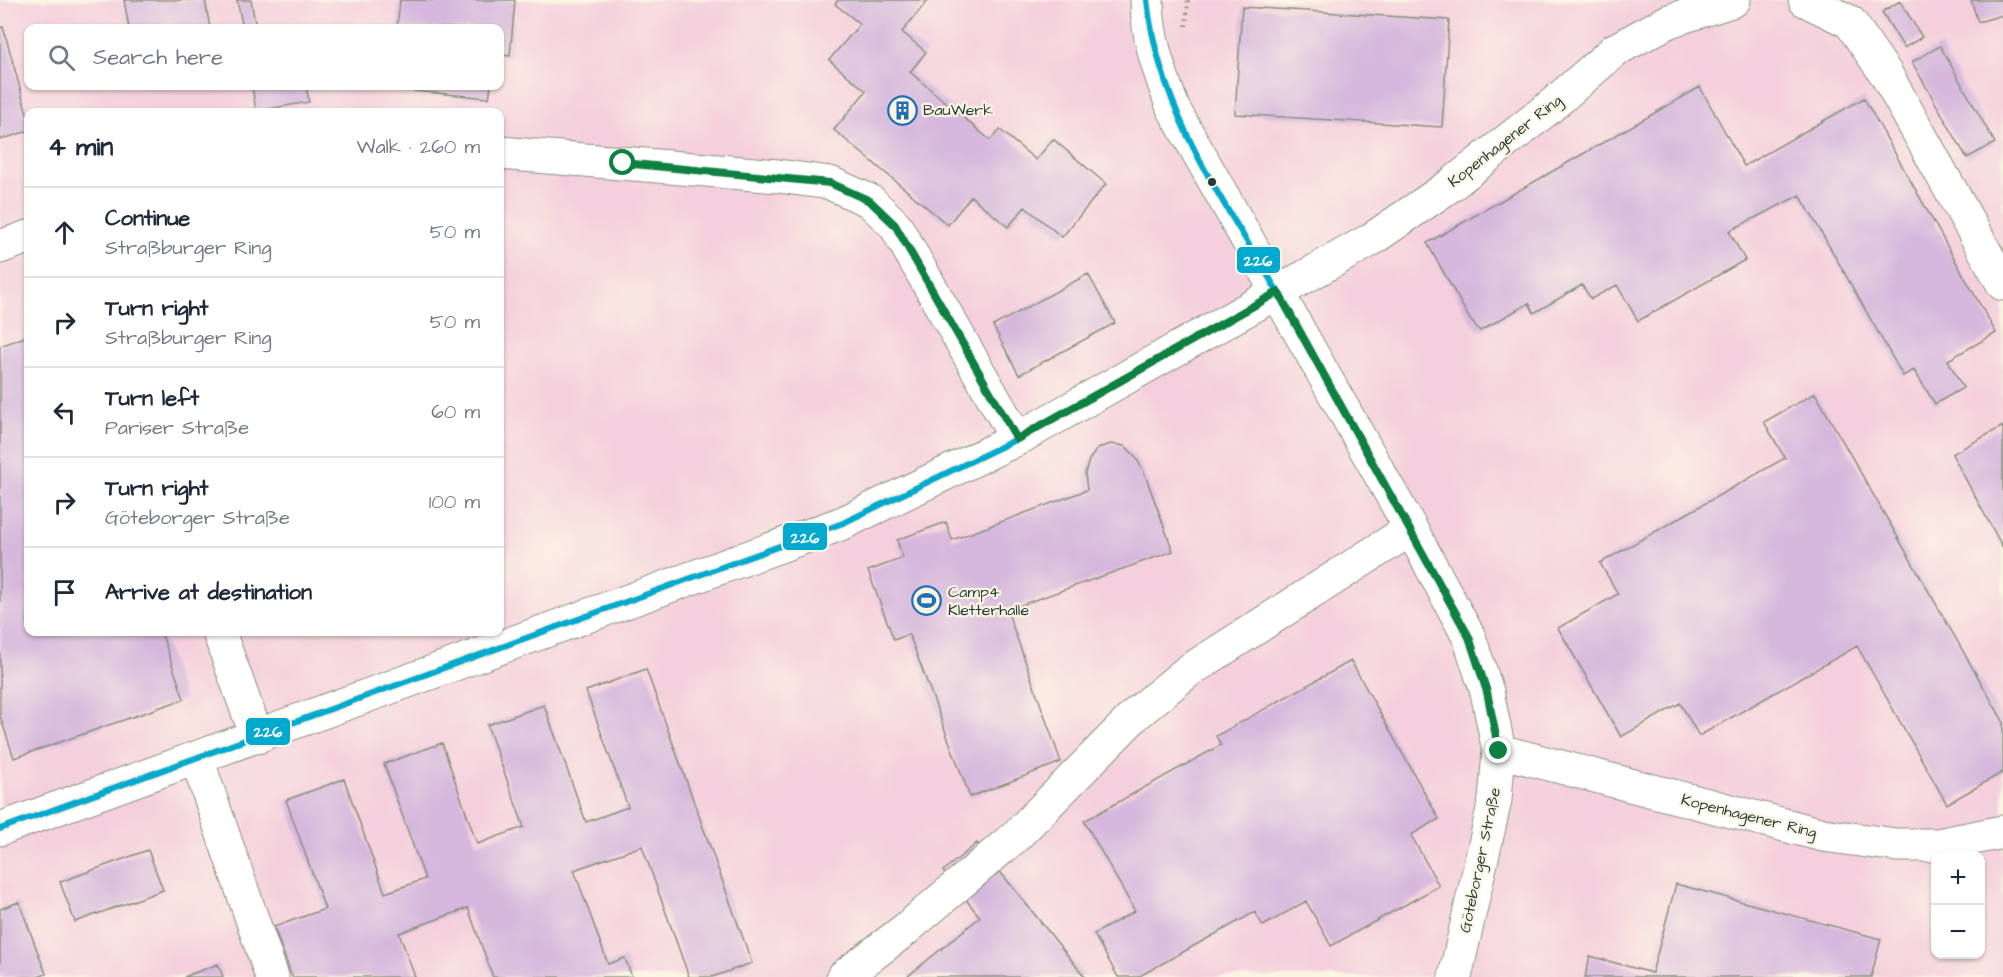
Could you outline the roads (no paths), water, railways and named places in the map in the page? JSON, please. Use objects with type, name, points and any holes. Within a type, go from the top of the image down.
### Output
[{"type":"street","name":"Göteborger Straße","points":[[1147,0],[1147,21],[1158,70],[1173,108],[1411,529],[1469,637],[1487,692],[1499,751],[1496,800],[1455,977]]},
{"type":"street","name":"Kopenhagener Ring","points":[[0,829],[843,523],[1017,439],[1372,239],[1451,185],[1551,106],[1615,50],[1669,21],[1734,0]]},
{"type":"street","points":[[1805,0],[1850,22],[1886,74],[2003,284]]},
{"type":"street","points":[[504,153],[778,176],[830,183],[870,201],[895,225],[1017,439]]},
{"type":"street","points":[[0,247],[24,238]]},
{"type":"street","points":[[843,977],[906,929],[1017,835],[1136,714],[1187,672],[1411,529]]},
{"type":"street","points":[[220,636],[257,737]]},
{"type":"street","name":"Kopenhagener Ring","points":[[1499,751],[1822,835],[1896,845],[1938,845],[2003,832]]},
{"type":"street","points":[[197,759],[272,977]]},
{"type":"place","name":"BauWerk","points":[[902,110]]},
{"type":"place","name":"Camp4 Kletterhalle","points":[[927,601]]}]
